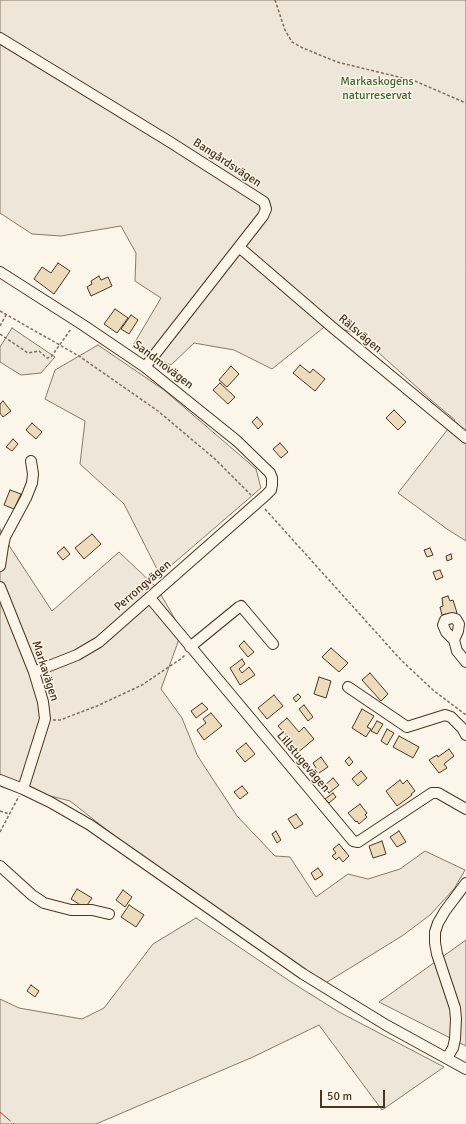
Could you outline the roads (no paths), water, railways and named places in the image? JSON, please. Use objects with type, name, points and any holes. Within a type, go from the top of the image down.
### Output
[{"type":"street","name":"Bangårdsvägen","points":[[0,38],[170,142],[264,202],[266,209],[263,216],[145,366]]},
{"type":"street","name":"Rälsvägen","points":[[239,247],[332,327],[466,438]]},
{"type":"street","name":"Sandmovägen","points":[[0,272],[145,366],[237,441],[270,474],[272,478],[271,490],[258,502]]},
{"type":"street","points":[[0,566],[6,537],[32,483],[33,474],[31,461]]},
{"type":"street","name":"Perrongvägen","points":[[34,672],[89,649],[99,642],[258,502]]},
{"type":"street","name":"Markavägen","points":[[0,587],[34,672],[43,702],[45,719],[23,789]]},
{"type":"street","name":"Lillstugevägen","points":[[150,598],[353,841],[358,842],[432,793],[438,793],[466,808]]},
{"type":"street","points":[[190,647],[241,606],[273,644]]},
{"type":"street","points":[[454,640],[457,650],[466,662]]},
{"type":"street","points":[[348,687],[407,727],[445,715],[451,717],[462,728],[466,735]]},
{"type":"street","points":[[0,780],[50,802],[90,825],[303,974],[386,1025],[464,1068]]},
{"type":"street","points":[[0,866],[32,895],[44,903],[71,910],[92,910],[109,914]]},
{"type":"street","points":[[447,1058],[453,1048],[456,1019],[455,1008],[437,954],[435,932],[438,922],[466,883]]},
{"type":"park label","name":"Markaskogens naturreservat","points":[[377,89]]}]
